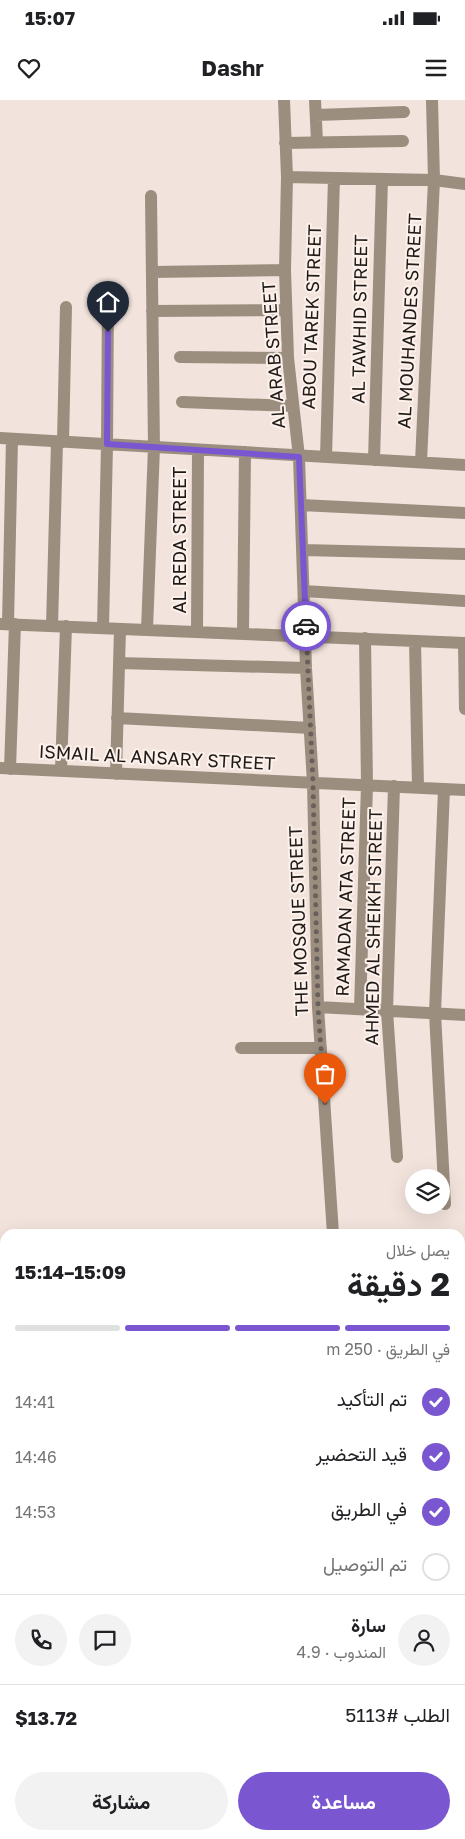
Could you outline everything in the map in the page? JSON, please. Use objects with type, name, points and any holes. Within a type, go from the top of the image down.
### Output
[{"type":"street","name":"AL ARAB STREET","points":[[284,100],[287,176],[286,310],[292,406],[299,457],[304,550],[306,668]]},
{"type":"street","points":[[315,100],[316,142]]},
{"type":"street","name":"AL MOUHANDES STREET","points":[[421,462],[434,180],[432,100]]},
{"type":"street","points":[[316,115],[404,112]]},
{"type":"street","points":[[285,143],[403,141]]},
{"type":"street","points":[[287,176],[434,180],[465,184]]},
{"type":"street","name":"ABOU TAREK STREET","points":[[326,457],[334,178]]},
{"type":"street","name":"AL TAWHID STREET","points":[[374,460],[382,179]]},
{"type":"street","points":[[147,630],[154,447],[151,196]]},
{"type":"street","points":[[152,272],[285,270]]},
{"type":"street","points":[[103,628],[108,295]]},
{"type":"street","points":[[52,626],[66,307]]},
{"type":"street","points":[[152,310],[286,310]]},
{"type":"street","points":[[180,358],[288,358]]},
{"type":"street","points":[[182,402],[292,406]]},
{"type":"street","points":[[5,768],[8,624],[6,439],[465,465]]},
{"type":"street","name":"AL REDA STREET","points":[[197,632],[198,450]]},
{"type":"street","points":[[243,633],[245,452]]},
{"type":"street","points":[[301,505],[465,513]]},
{"type":"street","points":[[304,550],[465,554]]},
{"type":"street","points":[[304,590],[465,601]]},
{"type":"street","points":[[8,624],[464,643],[465,709]]},
{"type":"street","points":[[62,771],[66,626]]},
{"type":"street","points":[[116,774],[120,628]]},
{"type":"street","name":"RAMADAN ATA STREET","points":[[360,1009],[367,785],[365,638]]},
{"type":"street","points":[[415,641],[418,787]]},
{"type":"street","points":[[119,663],[306,668]]},
{"type":"street","name":"THE MOSQUE STREET","points":[[306,668],[313,783],[318,1007],[333,1229]]},
{"type":"street","points":[[117,718],[310,728]]},
{"type":"street","name":"ISMAIL AL ANSARY STREET","points":[[5,768],[465,790]]},
{"type":"street","name":"AHMED AL SHEIKH STREET","points":[[394,786],[387,1011],[397,1157]]},
{"type":"street","points":[[442,1169],[435,1013],[444,789]]},
{"type":"street","points":[[318,1007],[465,1015]]},
{"type":"street","points":[[241,1048],[321,1048]]},
{"type":"way so far","points":[[306,626],[306,668],[313,783],[318,1007],[325,1104]]},
{"type":"route","points":[[108,332],[107,444],[299,457],[306,626]]}]
